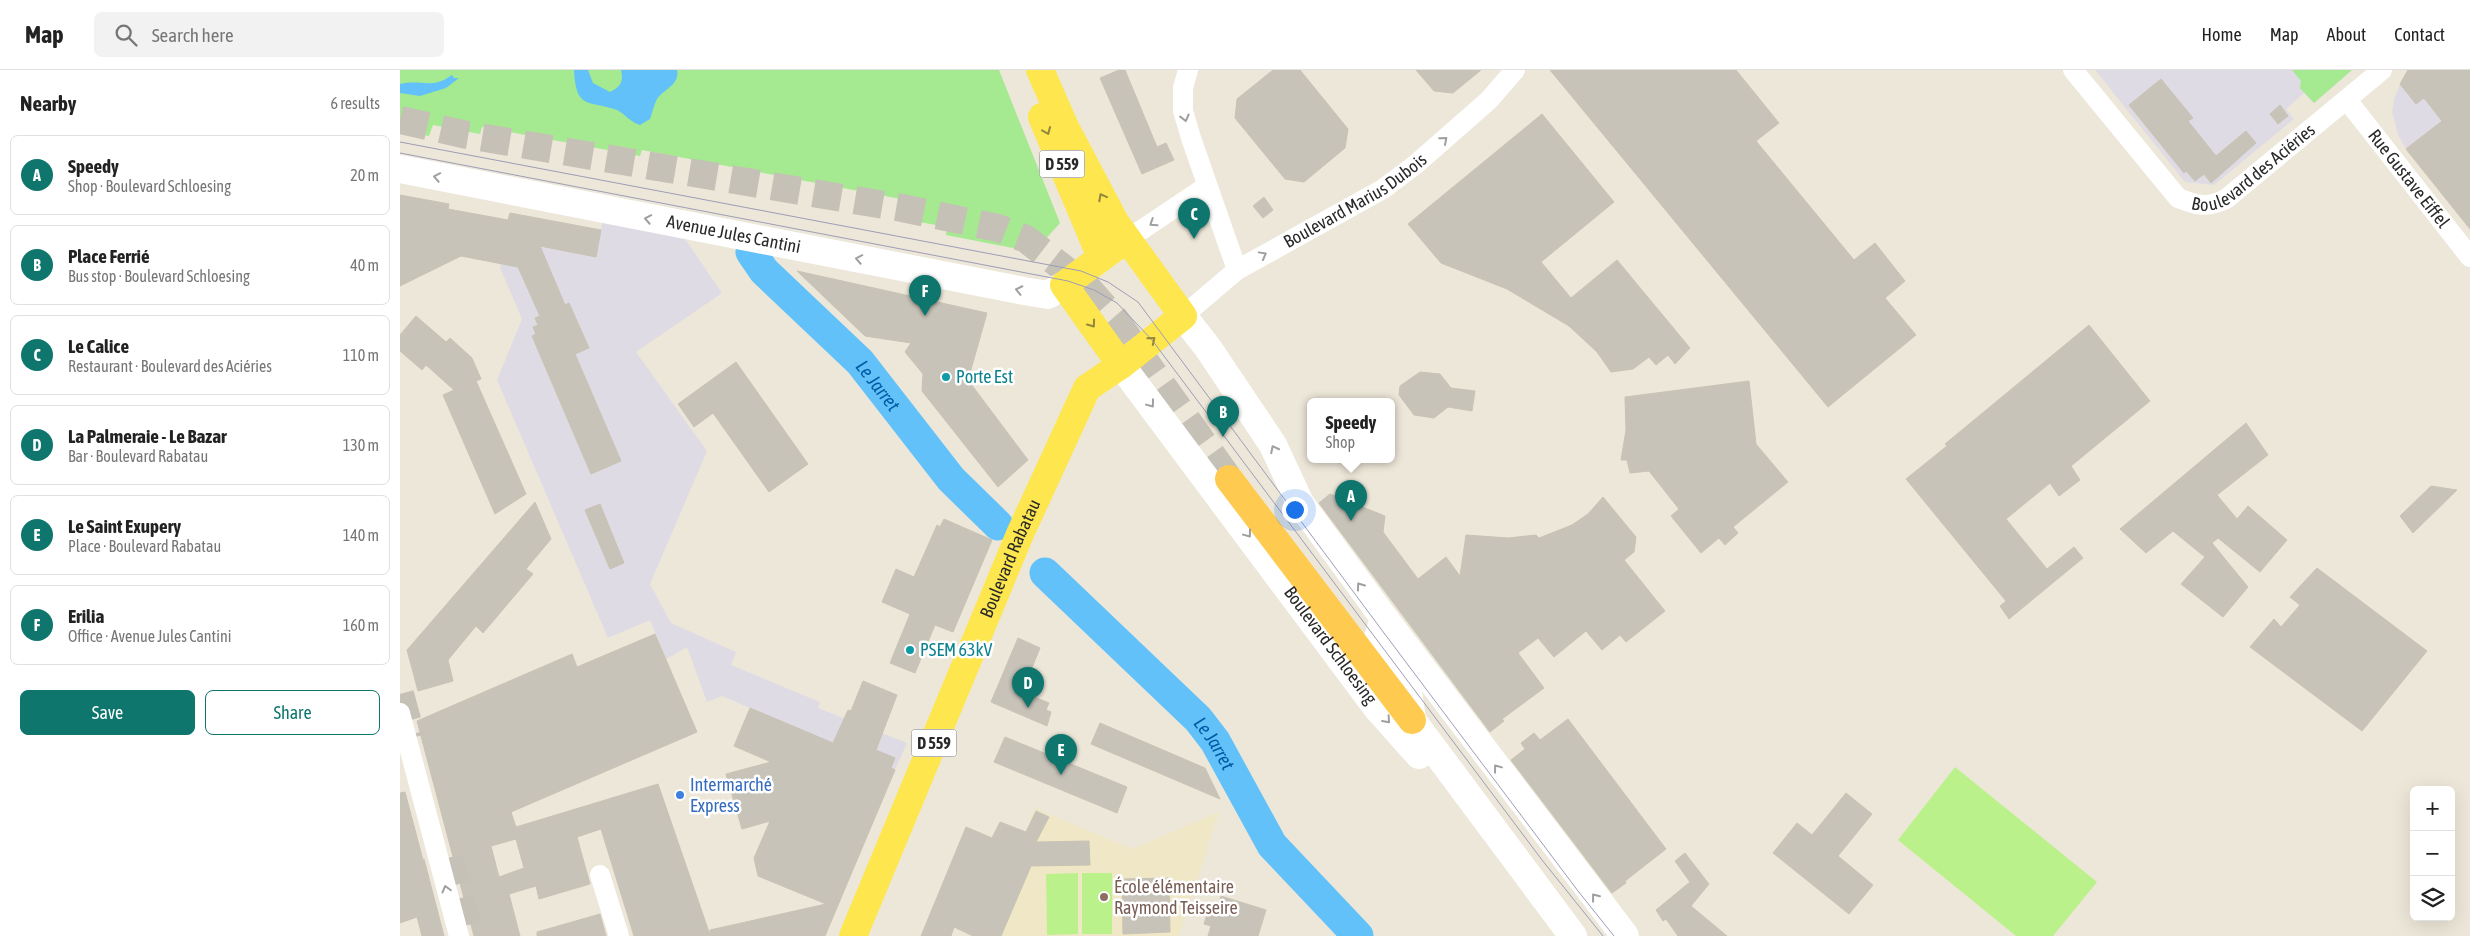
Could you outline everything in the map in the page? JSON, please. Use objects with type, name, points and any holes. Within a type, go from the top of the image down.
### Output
[{"type":"highway","points":[[1229,479],[1412,720]]},
{"type":"main road","name":"D 559","points":[[1021,70],[1101,257]]},
{"type":"main road","name":"D 559","points":[[1040,70],[1065,127],[1115,222],[1183,316],[1122,365]]},
{"type":"main road","name":"Avenue Jules Cantini","points":[[400,169],[1024,291],[1048,295],[1064,285]]},
{"type":"main road","points":[[1122,365],[1064,285],[1128,239]]},
{"type":"main road","points":[[1183,316],[1208,348],[1273,446],[1300,503],[1384,618],[1625,936]]},
{"type":"main road","name":"Boulevard Rabatau","points":[[853,936],[1017,542],[1087,388],[1122,365]]},
{"type":"main road","name":"Boulevard Schloesing","points":[[1122,365],[1377,708],[1442,782],[1526,892],[1555,912]]},
{"type":"main road","name":"Boulevard Schloesing","points":[[1384,618],[1375,648],[1408,692],[1412,720],[1573,936]]},
{"type":"street","points":[[1188,70],[1183,88],[1183,111],[1237,270]]},
{"type":"street","name":"Boulevard Marius Dubois","points":[[1183,316],[1237,270],[1383,189],[1415,165],[1489,100],[1515,70]]},
{"type":"street","name":"Boulevard des Aciéries","points":[[2073,70],[2178,198],[2193,204],[2211,206],[2226,199],[2382,70]]},
{"type":"street","name":"Rue Gustave Eiffel","points":[[2347,100],[2470,257]]},
{"type":"street","points":[[1128,239],[1207,186]]},
{"type":"street","points":[[400,713],[459,936]]},
{"type":"street","points":[[600,875],[619,936]]},
{"type":"shaded area","points":[[2095,70],[2352,70],[2314,103],[2304,93],[2286,109],[2294,119],[2214,185],[2185,182]]},
{"type":"shaded area","points":[[2409,70],[2470,70],[2470,229],[2406,149],[2398,135],[2392,112],[2394,100],[2400,84]]},
{"type":"shaded area","points":[[510,213],[591,229],[601,230],[603,221],[683,236],[722,293],[636,352],[707,451],[650,584],[671,623],[736,652],[731,665],[820,702],[818,708],[907,743],[895,770],[722,696],[707,702],[687,647],[666,659],[650,620],[608,638],[497,380],[522,319],[500,268]]},
{"type":"shaded area","name":"École élémentaire Raymond Teisseire","points":[[1035,808],[1132,849],[1219,812],[1179,936],[1001,936],[1035,858],[1037,822],[1030,819]]},
{"type":"green space","points":[[400,70],[999,70],[1060,223],[1034,252],[946,235],[947,227],[897,218],[901,199],[642,150],[640,156],[482,127],[480,134],[433,125],[429,136],[400,131]]},
{"type":"green space","points":[[2292,70],[2352,70],[2314,103],[2300,88],[2301,81]]},
{"type":"green space","points":[[1955,767],[2097,882],[2053,936],[2016,936],[1898,840]]},
{"type":"green space","points":[[1078,873],[1078,934],[1047,935],[1046,874]]},
{"type":"green space","points":[[1082,873],[1112,873],[1112,934],[1082,934]]},
{"type":"water","points":[[574,70],[588,70],[593,83],[610,92],[620,84],[622,78],[621,70],[677,70],[677,75],[674,83],[657,99],[650,119],[640,125],[617,110],[585,101],[581,98],[577,92]]},
{"type":"water","points":[[452,75],[454,78],[459,78],[446,88],[420,96],[400,93],[400,84],[438,82]]},
{"type":"building","points":[[1119,70],[1125,70],[1157,147],[1166,143],[1174,160],[1142,174],[1100,78]]},
{"type":"building","points":[[1273,70],[1300,70],[1348,129],[1345,148],[1304,182],[1285,179],[1235,118],[1237,99]]},
{"type":"building","points":[[1416,70],[1481,70],[1453,93],[1434,91]]},
{"type":"building","points":[[1550,70],[1736,70],[1779,123],[1756,141],[1854,260],[1875,243],[1905,281],[1885,298],[1916,335],[1828,407]]},
{"type":"building","points":[[2408,70],[2470,70],[2470,229],[2406,149],[2442,121],[2424,98],[2416,104],[2400,84]]},
{"type":"building","points":[[2161,79],[2193,118],[2188,121],[2216,156],[2246,131],[2256,143],[2211,183],[2204,174],[2195,181],[2186,171],[2184,173],[2129,105]]},
{"type":"building","points":[[2280,105],[2288,116],[2278,124],[2270,114]]},
{"type":"building","points":[[1542,114],[1614,202],[1541,262],[1571,298],[1617,260],[1690,348],[1675,364],[1668,355],[1656,365],[1649,357],[1633,369],[1611,372],[1597,352],[1569,326],[1507,289],[1441,263],[1408,224]]},
{"type":"building","points":[[400,195],[449,204],[448,209],[508,220],[510,213],[601,230],[596,257],[540,246],[565,305],[569,303],[589,348],[575,354],[621,461],[591,474],[532,336],[536,334],[533,327],[538,325],[535,318],[540,316],[518,267],[461,256],[400,286]]},
{"type":"building","points":[[1264,197],[1273,210],[1263,218],[1253,206]]},
{"type":"building","name":"Porte Est","points":[[797,271],[987,313],[968,380],[1028,460],[998,487],[922,391],[923,374],[905,352],[911,343],[865,336]]},
{"type":"building","points":[[416,316],[446,342],[450,338],[472,358],[481,379],[476,381],[526,494],[495,514],[443,395],[454,390],[426,365],[422,370],[400,351],[400,335]]},
{"type":"building","points":[[2089,325],[2150,401],[2071,466],[2080,480],[2059,496],[2050,483],[2006,519],[2047,569],[2074,547],[2083,558],[2009,619],[2000,606],[2006,601],[1906,479],[1947,446],[1945,444]]},
{"type":"building","points":[[736,362],[808,464],[769,492],[713,413],[694,427],[678,404]]},
{"type":"building","points":[[1420,372],[1440,374],[1451,388],[1475,391],[1472,411],[1448,407],[1434,418],[1414,415],[1399,395],[1400,386]]},
{"type":"building","points":[[1749,381],[1756,444],[1788,482],[1733,527],[1738,533],[1725,545],[1719,538],[1701,553],[1671,516],[1679,509],[1649,471],[1630,473],[1627,460],[1621,460],[1626,430],[1625,397]]},
{"type":"building","points":[[2246,423],[2268,455],[2217,495],[2237,519],[2248,506],[2287,540],[2260,572],[2218,538],[2212,543],[2248,587],[2223,617],[2181,584],[2205,557],[2173,531],[2146,553],[2120,529]]},
{"type":"building","points":[[2431,486],[2457,490],[2413,533],[2400,516]]},
{"type":"building","points":[[1330,494],[1385,516],[1383,532],[1418,579],[1446,557],[1460,576],[1466,535],[1508,538],[1536,535],[1539,538],[1572,525],[1588,514],[1603,497],[1636,537],[1634,552],[1624,560],[1665,611],[1626,642],[1620,635],[1602,650],[1586,631],[1554,657],[1538,638],[1518,653],[1544,688],[1502,719],[1504,721],[1490,732],[1319,503]]},
{"type":"building","points":[[535,502],[551,539],[526,569],[533,574],[483,633],[476,626],[448,660],[453,681],[418,691],[407,650]]},
{"type":"building","points":[[600,504],[624,563],[610,569],[585,510]]},
{"type":"building","points":[[944,519],[992,540],[953,632],[935,625],[915,673],[890,663],[910,614],[882,602],[896,569],[914,577],[937,525],[940,527]]},
{"type":"building","points":[[2317,568],[2427,651],[2362,731],[2250,647],[2274,619],[2281,627],[2300,605],[2290,597]]},
{"type":"building","points":[[655,634],[697,732],[511,812],[516,827],[658,784],[710,935],[710,930],[826,904],[758,876],[754,858],[770,821],[742,829],[726,774],[771,762],[734,746],[750,708],[833,743],[848,710],[851,711],[863,681],[897,695],[876,750],[895,758],[891,768],[895,770],[825,936],[634,936],[601,829],[577,837],[590,884],[539,899],[536,886],[509,894],[520,936],[474,936],[417,721],[572,654],[577,667]],"holes":[[[516,839],[524,868],[499,877],[491,846]]]},
{"type":"building","points":[[1018,638],[1040,648],[1022,692],[1049,703],[1046,710],[1051,712],[1047,726],[991,702]]},
{"type":"building","points":[[1568,719],[1666,849],[1612,893],[1511,760],[1525,749],[1521,743],[1534,733],[1540,740]]},
{"type":"building","points":[[1100,723],[1205,768],[1220,799],[1091,744]]},
{"type":"building","points":[[1005,737],[1127,787],[1117,813],[994,762]]},
{"type":"building","points":[[405,792],[444,936],[422,936],[417,917],[400,923],[400,793]]},
{"type":"building","points":[[1846,793],[1872,814],[1838,856],[1873,885],[1849,914],[1773,853],[1797,823],[1812,835]]},
{"type":"building","points":[[1036,811],[1049,817],[1036,842],[1089,841],[1090,865],[1031,866],[1001,936],[973,936],[954,927],[951,936],[921,936],[966,827],[992,838],[1000,822],[1026,832]]},
{"type":"building","points":[[1685,853],[1709,884],[1691,906],[1727,936],[1678,936],[1666,919],[1663,921],[1656,910],[1690,882],[1675,861]]},
{"type":"building","points":[[1169,878],[1170,932],[1123,934],[1122,879]]},
{"type":"building","points":[[1221,896],[1266,910],[1258,936],[1208,936],[1211,926],[1204,924],[1209,908],[1216,910]]},
{"type":"building","points":[[600,914],[606,936],[537,936],[537,932]]},
{"type":"waterway","name":"Le Jarret","points":[[751,252],[764,271],[860,362],[951,479],[998,525]]},
{"type":"waterway","name":"Le Jarret","points":[[1045,573],[1198,719],[1215,741],[1272,845],[1358,936]]},
{"type":"tunnel","points":[[400,120],[467,135],[902,208],[998,228],[1026,239],[1085,285],[1114,318],[1229,479]]},
{"type":"tunnel","points":[[400,694],[412,738]]},
{"type":"tunnel","points":[[448,858],[471,936]]},
{"type":"tram line","points":[[400,142],[1081,271],[1108,282],[1138,302],[1381,629],[1614,936]]},
{"type":"tram line","points":[[400,153],[1068,281],[1094,290],[1117,303],[1152,340],[1542,860],[1603,936]]},
{"type":"place","name":"Le Calice","points":[[1194,239]]},
{"type":"place","name":"Erilia","points":[[925,316]]},
{"type":"place","name":"Porte Est","points":[[946,377]]},
{"type":"place","name":"Place Ferrié","points":[[1223,437]]},
{"type":"place","name":"Speedy","points":[[1351,521]]},
{"type":"place","name":"PSEM 63kV","points":[[910,650]]},
{"type":"place","name":"La Palmeraie - Le Bazar","points":[[1028,708]]},
{"type":"place","name":"Le Saint Exupery","points":[[1061,775]]},
{"type":"place","name":"Intermarché Express","points":[[680,795]]},
{"type":"place","name":"École élémentaire Raymond Teisseire","points":[[1104,897]]}]
